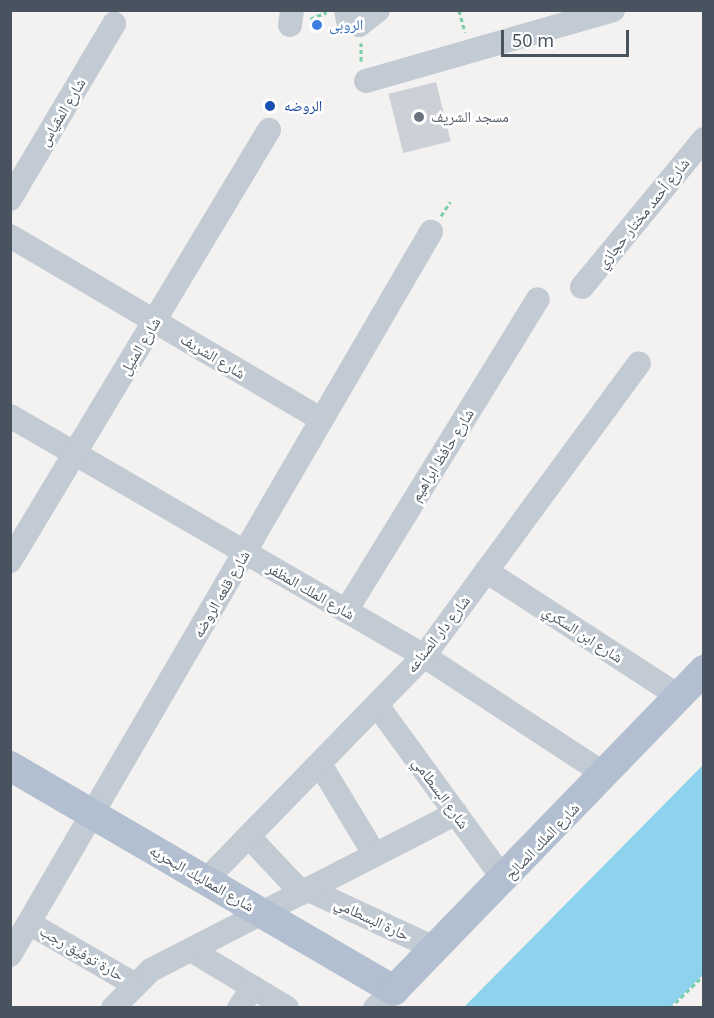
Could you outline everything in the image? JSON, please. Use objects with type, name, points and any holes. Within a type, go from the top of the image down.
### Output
[{"type":"main road","name":"شارع الملك الصالح","points":[[385,999],[606,775],[704,670]]},
{"type":"main road","name":"شارع المماليك البحريه","points":[[10,766],[262,914],[385,999]]},
{"type":"street","points":[[346,10],[353,23],[374,15]]},
{"type":"street","points":[[366,81],[613,10]]},
{"type":"street","name":"شارع المقياس","points":[[10,199],[114,24]]},
{"type":"street","name":"شارع المنيل","points":[[10,561],[269,130]]},
{"type":"street","name":"شارع أحمد مختار حجازي","points":[[582,287],[704,139]]},
{"type":"street","name":"شارع قلعه الروضه","points":[[10,955],[431,232]]},
{"type":"street","name":"شارع الشريف","points":[[10,236],[322,420]]},
{"type":"street","name":"شارع حافظ ابراهيم","points":[[346,611],[538,299]]},
{"type":"street","name":"شارع دار الصناعه","points":[[206,880],[424,656],[639,363]]},
{"type":"street","name":"شارع الملك المظفر","points":[[10,417],[424,656],[606,775]]},
{"type":"street","name":"شارع ابن السكري","points":[[486,571],[680,697]]},
{"type":"street","name":"شارع البسطامي","points":[[377,705],[504,880]]},
{"type":"street","points":[[320,764],[375,855]]},
{"type":"street","points":[[114,1008],[134,984],[191,950],[456,813]]},
{"type":"street","points":[[249,837],[305,891]]},
{"type":"street","name":"حارة البسطامي","points":[[305,891],[436,949]]},
{"type":"street","name":"حارة توفيق رجب","points":[[29,923],[134,984]]},
{"type":"street","points":[[191,950],[287,1008]]},
{"type":"street","points":[[239,1008],[253,987]]},
{"type":"path","points":[[366,81],[361,48],[374,15]]},
{"type":"path","points":[[670,1008],[704,975]]},
{"type":"water","points":[[703,765],[703,975],[670,1007],[464,1007]]},
{"type":"building","name":"مسجد الشريف","points":[[436,82],[451,141],[403,153],[388,94]]},
{"type":"place","name":"الروبى","points":[[317,25]]},
{"type":"place","name":"الروضه","points":[[270,106]]},
{"type":"place","name":"مسجد الشريف","points":[[419,117]]}]
